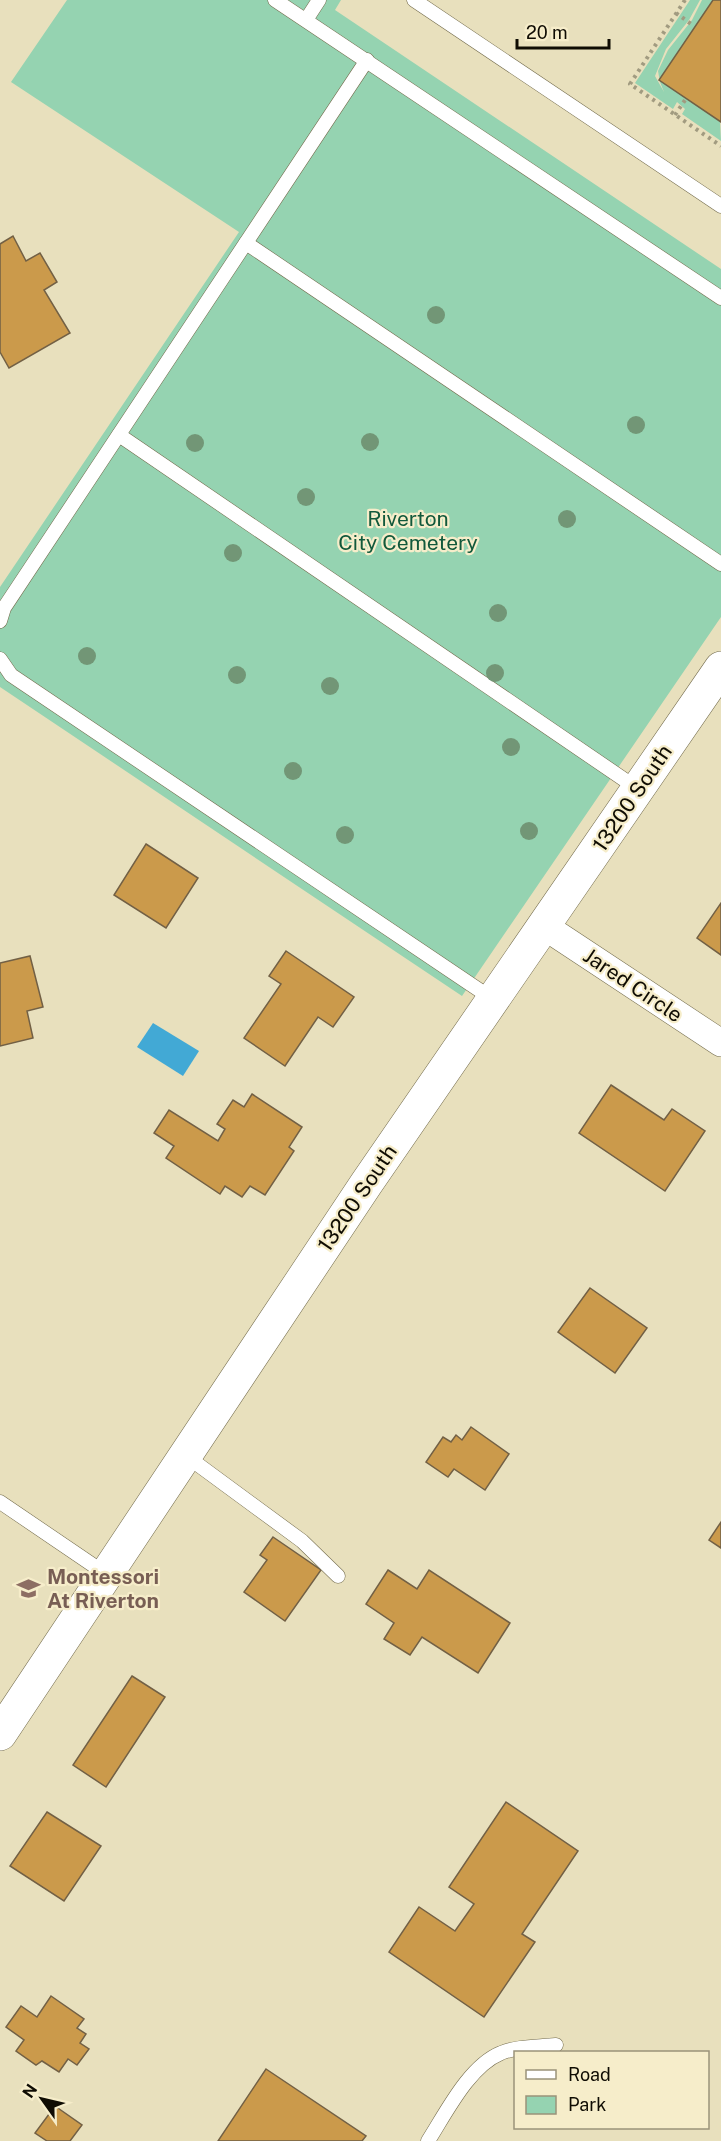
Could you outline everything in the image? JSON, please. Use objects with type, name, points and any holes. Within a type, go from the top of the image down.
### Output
[{"type":"street","name":"13200 South","points":[[0,1734],[366,1184],[721,668]]},
{"type":"street","name":"Jared Circle","points":[[544,926],[721,1043]]},
{"type":"lane","points":[[275,0],[721,298]]},
{"type":"lane","points":[[306,20],[319,0]]},
{"type":"lane","points":[[414,0],[721,206]]},
{"type":"lane","points":[[0,621],[4,608],[367,60]]},
{"type":"lane","points":[[246,243],[721,564]]},
{"type":"lane","points":[[119,435],[638,789]]},
{"type":"lane","points":[[0,659],[11,675],[494,1000]]},
{"type":"lane","points":[[185,1455],[303,1541],[338,1576]]},
{"type":"lane","points":[[0,1502],[106,1574]]},
{"type":"lane","points":[[428,2141],[482,2064],[502,2052],[556,2045]]},
{"type":"path","points":[[685,0],[630,84],[721,146]]},
{"type":"path","points":[[676,13],[694,26]]},
{"type":"path","points":[[675,115],[685,100]]},
{"type":"green space","name":"Riverton City Cemetery","points":[[67,0],[341,0],[335,10],[721,269],[721,617],[462,996],[0,687],[0,587],[239,232],[11,82]]},
{"type":"green space","points":[[690,0],[700,0],[689,20],[666,49],[655,76],[664,92],[658,71],[668,50],[692,20],[702,0],[714,0],[721,141],[682,114],[685,109],[677,102],[673,109],[635,83]]},
{"type":"water","points":[[153,1023],[199,1051],[183,1076],[137,1047]]},
{"type":"building","points":[[713,0],[721,0],[721,122],[659,80]]},
{"type":"building","points":[[13,236],[26,261],[40,253],[57,282],[44,290],[70,333],[9,368],[0,352],[0,244]]},
{"type":"building","points":[[146,844],[198,878],[166,928],[114,895]]},
{"type":"building","points":[[721,903],[721,955],[697,938]]},
{"type":"building","points":[[286,951],[354,997],[333,1027],[318,1017],[285,1066],[244,1038],[281,984],[269,976]]},
{"type":"building","points":[[30,956],[43,1007],[27,1011],[33,1038],[0,1046],[0,963]]},
{"type":"building","points":[[611,1085],[664,1120],[672,1109],[705,1131],[665,1191],[579,1133]]},
{"type":"building","points":[[252,1094],[302,1127],[289,1147],[294,1151],[265,1195],[250,1186],[242,1197],[225,1186],[220,1194],[166,1158],[174,1146],[154,1133],[169,1110],[218,1141],[225,1129],[217,1124],[233,1100],[244,1107]]},
{"type":"building","points":[[590,1288],[647,1328],[615,1373],[558,1332]]},
{"type":"building","points":[[471,1427],[509,1454],[485,1490],[454,1469],[448,1477],[426,1462],[443,1437],[451,1442],[456,1435],[462,1440]]},
{"type":"building","points":[[721,1522],[721,1548],[709,1540]]},
{"type":"building","points":[[273,1537],[321,1570],[285,1621],[244,1592],[267,1560],[260,1555]]},
{"type":"building","points":[[388,1570],[417,1589],[429,1570],[510,1623],[478,1673],[422,1637],[410,1655],[384,1639],[394,1623],[366,1604]]},
{"type":"building","points":[[132,1676],[165,1697],[106,1787],[73,1765]]},
{"type":"building","points":[[506,1802],[578,1851],[522,1934],[535,1942],[484,2017],[389,1952],[419,1907],[455,1931],[474,1904],[449,1887]]},
{"type":"building","points":[[47,1812],[101,1846],[64,1901],[10,1866]]},
{"type":"building","points":[[51,1996],[84,2019],[77,2028],[86,2034],[80,2043],[89,2049],[77,2065],[68,2059],[59,2072],[42,2061],[36,2065],[16,2051],[24,2040],[6,2027],[21,2006],[37,2017]]},
{"type":"building","points":[[266,2069],[366,2136],[362,2141],[218,2141]]},
{"type":"building","points":[[55,2106],[82,2125],[70,2141],[47,2141],[35,2133]]},
{"type":"place","name":"Montessori At Riverton","points":[[29,1588]]}]
